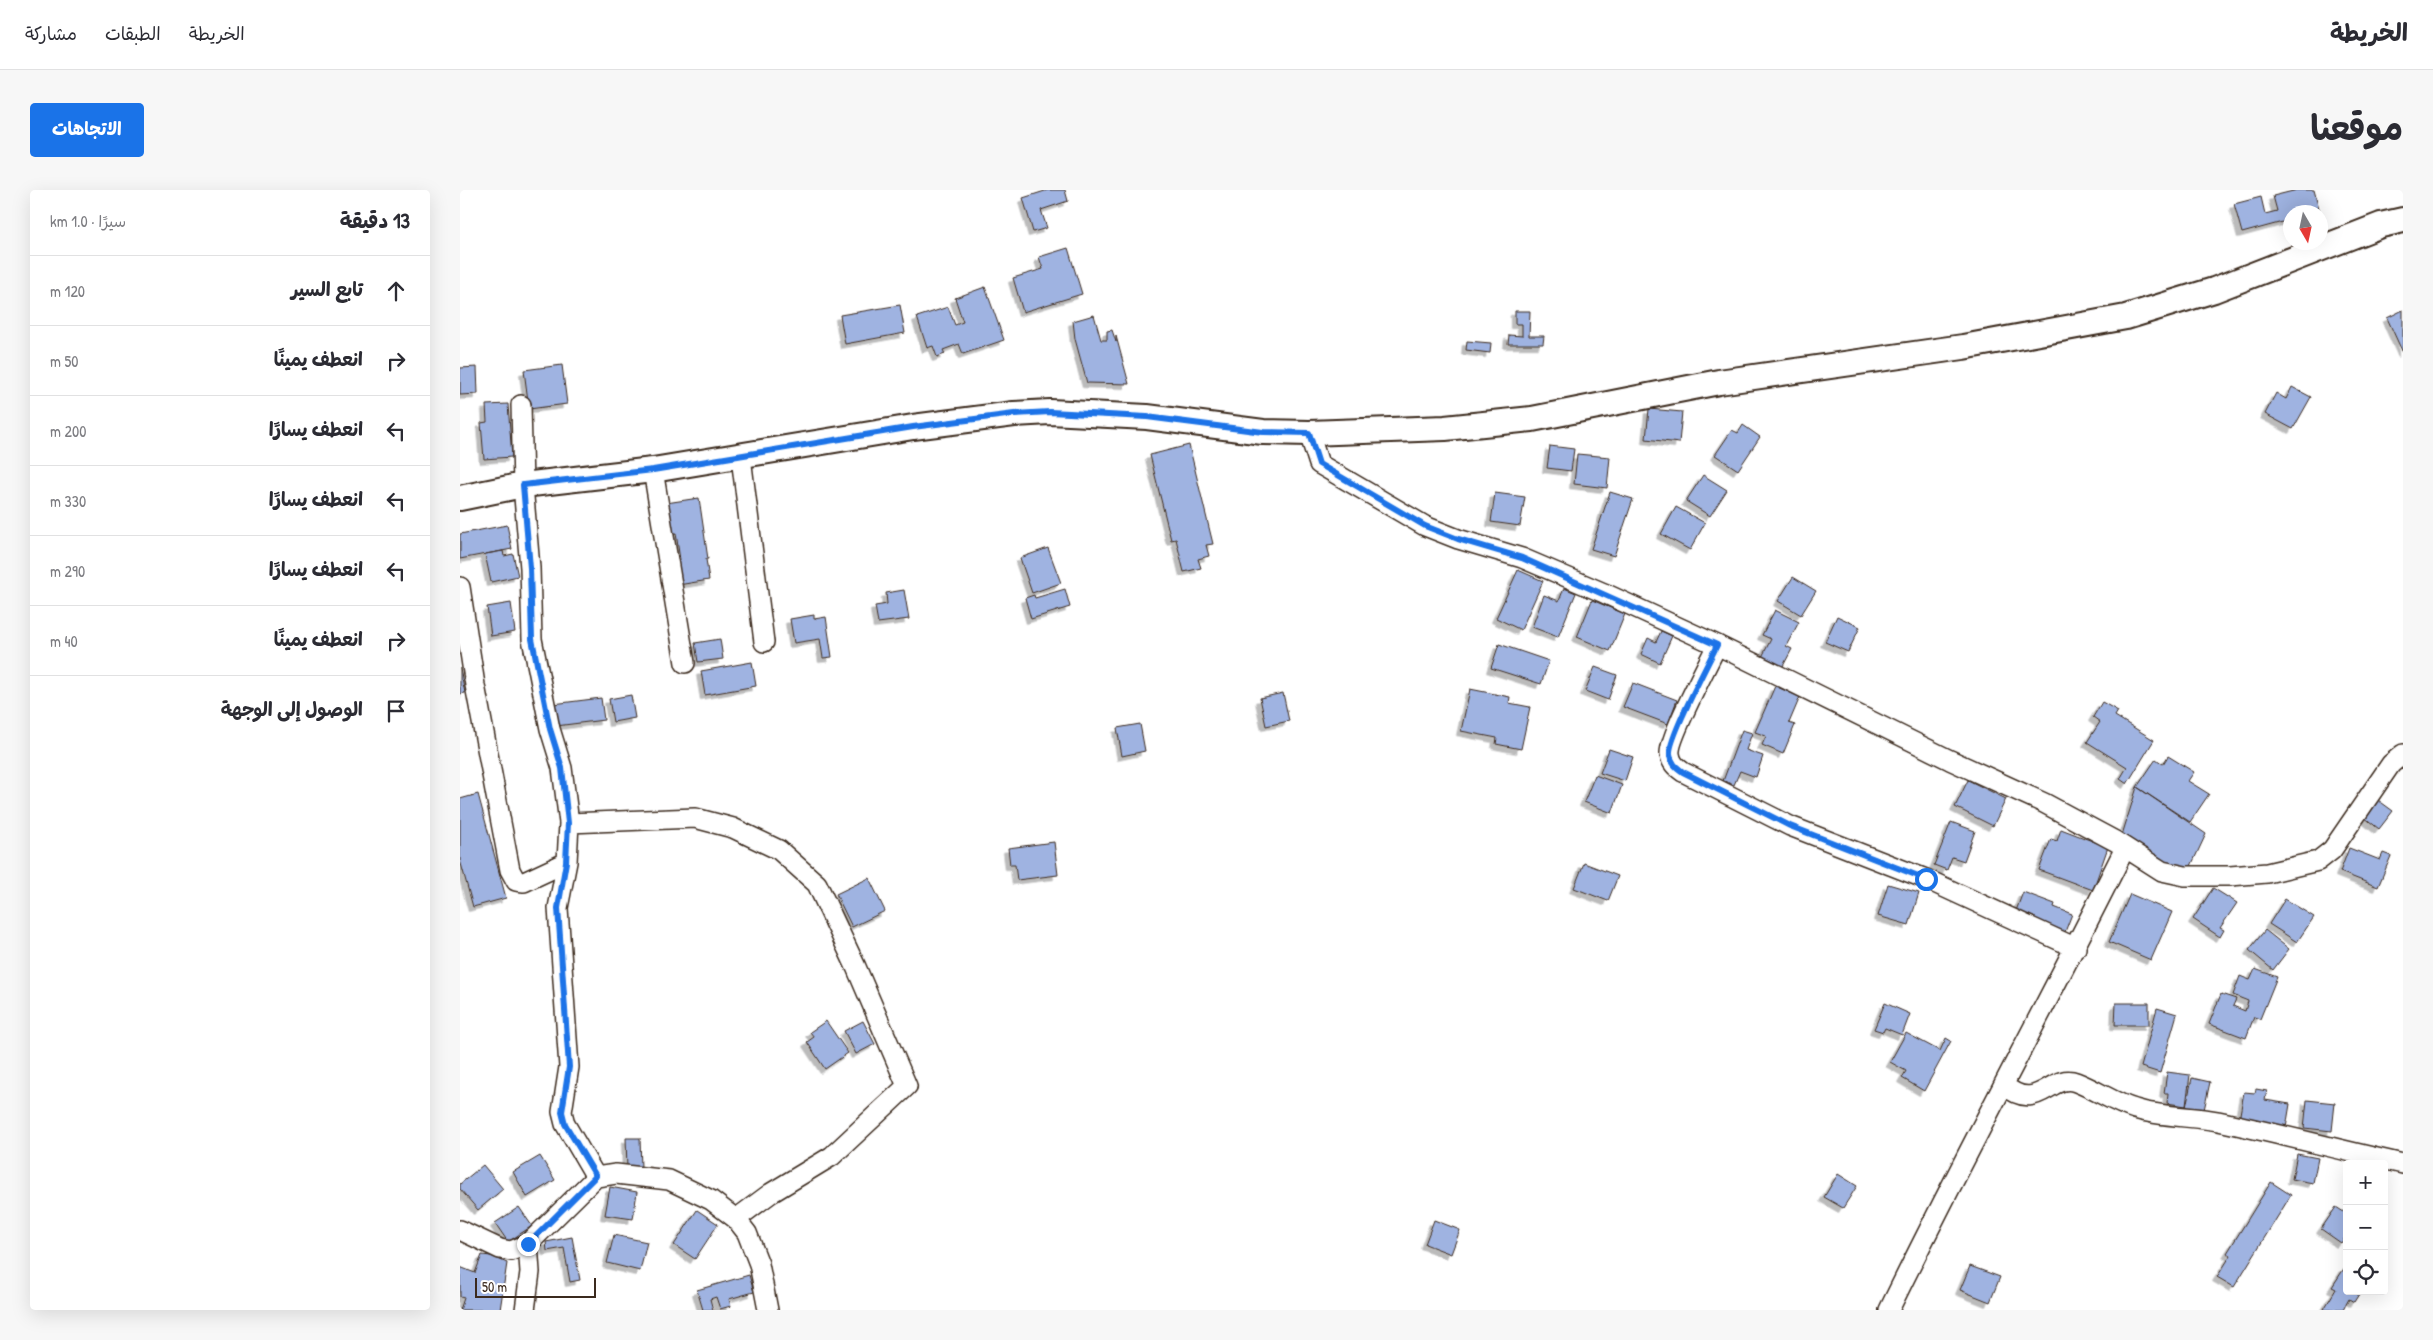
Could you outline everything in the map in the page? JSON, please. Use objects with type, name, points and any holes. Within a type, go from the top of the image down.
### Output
[{"type":"street","points":[[460,498],[523,485],[653,470],[913,427],[1041,412],[1147,417],[1263,432],[1309,433],[1446,428],[1532,418],[1719,382],[1963,346],[2126,317],[2214,290],[2381,225],[2403,220]]},
{"type":"street","points":[[521,405],[523,485],[530,568],[532,639],[550,729],[562,768],[568,823],[566,862],[558,908],[569,1067],[562,1112],[565,1124],[596,1176]]},
{"type":"street","points":[[1309,433],[1319,464],[1425,526],[1458,539],[1522,558],[1717,645],[1950,760],[2044,803],[2162,871],[2184,876],[2267,873],[2318,861],[2332,850],[2391,764],[2403,754]]},
{"type":"street","points":[[740,457],[764,642]]},
{"type":"street","points":[[653,470],[685,663]]},
{"type":"street","points":[[460,587],[475,685],[510,870],[516,881],[524,882],[566,862]]},
{"type":"street","points":[[1717,645],[1674,736],[1670,752],[1673,765],[1683,772],[1790,826],[1926,879],[2076,948]]},
{"type":"street","points":[[568,823],[695,818],[733,828],[779,850],[817,884],[856,967],[907,1086],[832,1156],[771,1193],[736,1218]]},
{"type":"street","points":[[1889,1310],[1938,1209],[2004,1085],[2015,1059],[2040,1017],[2076,948],[2125,848]]},
{"type":"street","points":[[2004,1085],[2014,1094],[2024,1097],[2065,1082],[2074,1081],[2117,1103],[2138,1110],[2219,1122],[2403,1164]]},
{"type":"street","points":[[460,1230],[505,1250],[519,1249],[528,1244],[596,1176],[616,1174],[669,1180],[711,1200],[736,1218],[747,1233],[759,1264],[768,1310]]},
{"type":"street","points":[[525,1310],[530,1272],[528,1244]]},
{"type":"building","points":[[1048,190],[1065,190],[1068,201],[1041,210],[1047,228],[1033,232],[1023,198]]},
{"type":"building","points":[[2297,190],[2314,190],[2318,205],[2283,205],[2283,222],[2242,233],[2234,204],[2261,197],[2265,214],[2277,211],[2273,196]]},
{"type":"building","points":[[1068,248],[1082,294],[1023,312],[1013,278],[1043,269],[1039,257]]},
{"type":"building","points":[[985,287],[1004,340],[963,354],[959,344],[943,350],[945,354],[937,357],[933,346],[927,348],[917,317],[948,307],[955,325],[963,322],[955,298]]},
{"type":"building","points":[[900,305],[905,333],[845,344],[840,315]]},
{"type":"building","points":[[2403,310],[2403,353],[2387,318]]},
{"type":"building","points":[[1515,311],[1530,311],[1529,336],[1544,336],[1543,344],[1508,344],[1509,335],[1522,336],[1522,324],[1515,324]]},
{"type":"building","points":[[1094,315],[1101,340],[1107,340],[1107,331],[1112,330],[1116,342],[1116,336],[1129,384],[1087,383],[1075,339],[1073,321]]},
{"type":"building","points":[[1467,341],[1491,343],[1490,353],[1466,350]]},
{"type":"building","points":[[562,365],[567,404],[529,409],[524,370]]},
{"type":"building","points":[[477,367],[478,394],[460,395],[460,368]]},
{"type":"building","points":[[2292,387],[2311,397],[2293,429],[2265,414],[2276,393],[2286,399]]},
{"type":"building","points":[[508,404],[512,457],[484,459],[481,423],[487,422],[486,405]]},
{"type":"building","points":[[1649,409],[1682,412],[1679,443],[1646,439]]},
{"type":"building","points":[[1743,425],[1760,437],[1738,470],[1715,455],[1732,430],[1738,433]]},
{"type":"building","points":[[1189,445],[1213,544],[1206,545],[1209,556],[1198,559],[1201,568],[1184,572],[1176,539],[1171,540],[1150,455]]},
{"type":"building","points":[[1550,446],[1574,449],[1571,471],[1547,468]]},
{"type":"building","points":[[1577,454],[1610,457],[1607,488],[1574,484]]},
{"type":"building","points":[[1703,475],[1727,490],[1710,516],[1686,501]]},
{"type":"building","points":[[1610,492],[1633,499],[1614,556],[1591,549]]},
{"type":"building","points":[[1495,493],[1525,497],[1520,526],[1491,522]]},
{"type":"building","points":[[699,498],[708,559],[706,559],[709,580],[678,585],[674,561],[680,560],[676,533],[671,534],[666,503]]},
{"type":"building","points":[[1676,507],[1705,523],[1690,550],[1661,534]]},
{"type":"building","points":[[507,525],[512,549],[460,559],[460,534]]},
{"type":"building","points":[[1048,548],[1061,583],[1032,593],[1020,558]]},
{"type":"building","points":[[503,551],[504,556],[513,554],[518,576],[491,582],[485,554]]},
{"type":"building","points":[[1518,570],[1543,581],[1521,630],[1496,618]]},
{"type":"building","points":[[1793,577],[1816,591],[1801,615],[1778,601]]},
{"type":"building","points":[[1564,588],[1576,593],[1558,637],[1532,627],[1544,595],[1559,601]]},
{"type":"building","points":[[1065,589],[1070,607],[1031,619],[1025,598],[1034,595],[1035,598]]},
{"type":"building","points":[[904,590],[909,619],[878,623],[875,606],[887,604],[886,593]]},
{"type":"building","points":[[1592,600],[1625,614],[1610,651],[1577,637]]},
{"type":"building","points":[[511,603],[515,632],[491,636],[487,607]]},
{"type":"building","points":[[1775,610],[1799,622],[1786,646],[1792,649],[1782,668],[1762,657],[1771,639],[1762,635]]},
{"type":"building","points":[[814,615],[814,619],[826,617],[832,657],[823,658],[820,639],[794,643],[790,619]]},
{"type":"building","points":[[1837,616],[1860,627],[1848,652],[1825,642]]},
{"type":"building","points":[[1661,631],[1672,636],[1660,663],[1641,654],[1648,638],[1656,642]]},
{"type":"building","points":[[720,639],[723,659],[698,662],[695,643]]},
{"type":"building","points":[[1499,644],[1549,661],[1541,684],[1491,668]]},
{"type":"building","points":[[752,662],[756,686],[705,695],[701,671]]},
{"type":"building","points":[[1595,667],[1617,675],[1608,700],[1585,691]]},
{"type":"building","points":[[460,668],[465,693],[460,694]]},
{"type":"building","points":[[1633,683],[1677,700],[1668,724],[1623,707]]},
{"type":"building","points":[[1775,686],[1800,697],[1789,723],[1795,725],[1783,754],[1762,745],[1766,736],[1755,732]]},
{"type":"building","points":[[1470,689],[1510,697],[1509,703],[1530,707],[1521,749],[1496,744],[1497,738],[1461,731]]},
{"type":"building","points":[[1283,693],[1289,721],[1266,726],[1260,698]]},
{"type":"building","points":[[631,695],[635,718],[613,722],[609,699]]},
{"type":"building","points":[[601,698],[604,720],[556,726],[553,704]]},
{"type":"building","points":[[2102,702],[2118,711],[2115,716],[2154,740],[2127,784],[2120,779],[2127,767],[2087,742],[2100,722],[2093,717]]},
{"type":"building","points":[[1140,724],[1145,751],[1122,756],[1117,728]]},
{"type":"building","points":[[1742,730],[1752,733],[1746,750],[1763,756],[1756,777],[1740,771],[1734,785],[1723,781]]},
{"type":"building","points":[[1609,749],[1633,757],[1625,781],[1600,773]]},
{"type":"building","points":[[2168,756],[2194,772],[2188,781],[2209,794],[2190,822],[2137,787],[2156,759],[2163,764]]},
{"type":"building","points":[[1595,775],[1622,785],[1612,813],[1584,802]]},
{"type":"building","points":[[1968,780],[2006,799],[1993,826],[1955,807]]},
{"type":"building","points":[[2137,787],[2206,834],[2191,866],[2170,868],[2122,835]]},
{"type":"building","points":[[478,794],[506,898],[473,907],[460,860],[460,799]]},
{"type":"building","points":[[2378,800],[2393,811],[2379,829],[2364,817]]},
{"type":"building","points":[[1951,822],[1975,831],[1964,861],[1952,857],[1947,870],[1934,865]]},
{"type":"building","points":[[2061,829],[2108,847],[2093,890],[2039,870],[2051,839],[2057,841]]},
{"type":"building","points":[[1054,842],[1058,875],[1017,880],[1015,865],[1010,865],[1008,848]]},
{"type":"building","points":[[2349,848],[2380,860],[2383,853],[2391,856],[2378,887],[2340,872]]},
{"type":"building","points":[[1584,863],[1618,876],[1608,901],[1574,888]]},
{"type":"building","points":[[869,878],[885,911],[852,927],[836,894]]},
{"type":"building","points":[[1888,884],[1919,893],[1909,925],[1878,916]]},
{"type":"building","points":[[2213,888],[2237,903],[2220,928],[2224,930],[2220,937],[2193,919]]},
{"type":"building","points":[[2023,892],[2055,904],[2054,907],[2072,914],[2063,937],[2013,919]]},
{"type":"building","points":[[2130,894],[2172,912],[2151,960],[2109,942]]},
{"type":"building","points":[[2285,899],[2314,917],[2297,942],[2269,924]]},
{"type":"building","points":[[2265,930],[2289,949],[2273,970],[2249,950]]},
{"type":"building","points":[[2255,969],[2277,977],[2260,1019],[2254,1017],[2246,1038],[2209,1024],[2221,994],[2236,999],[2233,1006],[2245,1011],[2248,1001],[2233,995],[2240,976],[2250,980]]},
{"type":"building","points":[[1885,1003],[1910,1014],[1902,1035],[1885,1028],[1883,1032],[1874,1029]]},
{"type":"building","points":[[2116,1003],[2149,1003],[2149,1025],[2115,1025]]},
{"type":"building","points":[[2157,1008],[2177,1014],[2160,1073],[2141,1067]]},
{"type":"building","points":[[826,1021],[848,1053],[825,1069],[807,1042],[814,1037],[810,1032]]},
{"type":"building","points":[[863,1021],[875,1044],[856,1054],[844,1031]]},
{"type":"building","points":[[1906,1033],[1940,1051],[1946,1038],[1951,1041],[1924,1091],[1902,1078],[1906,1071],[1890,1062]]},
{"type":"building","points":[[2167,1072],[2190,1075],[2186,1106],[2167,1103],[2168,1093],[2164,1093]]},
{"type":"building","points":[[2192,1078],[2210,1082],[2204,1110],[2186,1107]]},
{"type":"building","points":[[2256,1089],[2267,1091],[2265,1100],[2290,1104],[2286,1128],[2239,1120],[2244,1092],[2255,1093]]},
{"type":"building","points":[[2307,1100],[2335,1103],[2332,1131],[2304,1128]]},
{"type":"building","points":[[626,1138],[640,1138],[641,1168],[627,1169]]},
{"type":"building","points":[[2297,1154],[2318,1158],[2313,1183],[2292,1179]]},
{"type":"building","points":[[540,1156],[555,1180],[527,1197],[513,1172]]},
{"type":"building","points":[[483,1165],[503,1189],[478,1210],[460,1189],[460,1184]]},
{"type":"building","points":[[1838,1174],[1857,1186],[1843,1208],[1824,1197]]},
{"type":"building","points":[[2271,1182],[2291,1195],[2234,1287],[2217,1277],[2231,1255],[2227,1253]]},
{"type":"building","points":[[610,1187],[637,1192],[633,1219],[605,1215]]},
{"type":"building","points":[[519,1207],[532,1226],[508,1242],[495,1223]]},
{"type":"building","points":[[2336,1207],[2343,1211],[2343,1240],[2341,1243],[2321,1229]]},
{"type":"building","points":[[697,1210],[718,1224],[695,1259],[674,1245]]},
{"type":"building","points":[[1434,1220],[1460,1230],[1451,1254],[1425,1244]]},
{"type":"building","points":[[614,1235],[647,1242],[640,1271],[607,1263]]},
{"type":"building","points":[[572,1237],[580,1280],[570,1282],[564,1248],[547,1251],[546,1242]]},
{"type":"building","points":[[482,1255],[491,1256],[507,1263],[500,1310],[460,1310],[464,1298],[460,1297],[460,1267],[475,1273]]},
{"type":"building","points":[[1970,1266],[2000,1277],[1990,1302],[1960,1290]]},
{"type":"building","points":[[2343,1270],[2343,1295],[2358,1295],[2354,1302],[2349,1299],[2343,1310],[2326,1310],[2324,1309],[2336,1289],[2332,1287]]},
{"type":"building","points":[[749,1275],[754,1292],[729,1299],[731,1306],[720,1309],[716,1297],[710,1299],[713,1310],[703,1310],[697,1290]]},
{"type":"route","points":[[528,1244],[596,1176],[565,1124],[562,1112],[569,1067],[558,908],[566,862],[568,823],[562,768],[550,729],[532,639],[530,568],[523,485],[653,470],[913,427],[1014,414],[1050,412],[1147,417],[1263,432],[1309,433],[1319,464],[1425,526],[1458,539],[1522,558],[1717,645],[1674,736],[1670,752],[1673,765],[1683,772],[1790,826],[1926,879]]}]
